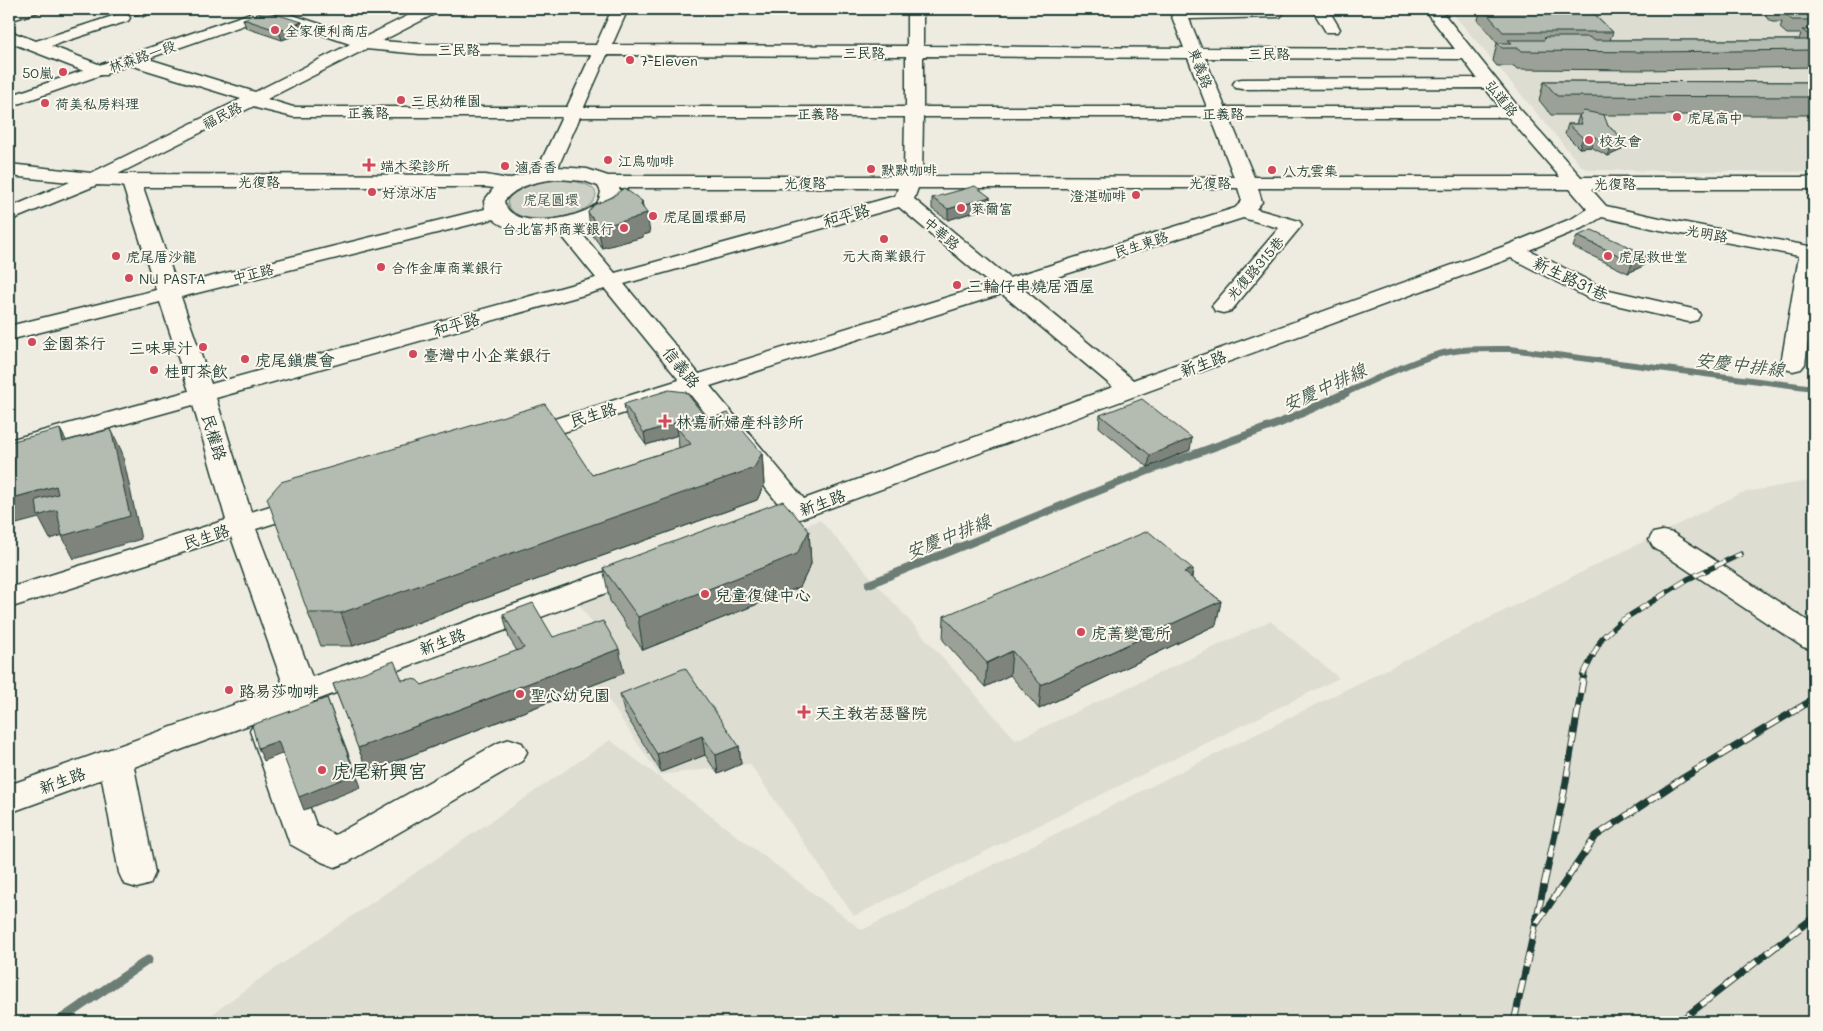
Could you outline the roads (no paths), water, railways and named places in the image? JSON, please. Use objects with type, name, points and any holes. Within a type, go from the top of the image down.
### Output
[{"type":"street","points":[[9,16],[33,9]]},
{"type":"street","name":"福民路","points":[[9,215],[94,180],[433,9]]},
{"type":"street","points":[[545,174],[620,9]]},
{"type":"street","points":[[906,191],[914,173],[915,9]]},
{"type":"street","points":[[1320,9],[1332,29]]},
{"type":"street","name":"弘道路","points":[[1432,9],[1512,112],[1576,183]]},
{"type":"street","name":"三民路","points":[[272,10],[365,44],[420,49],[1466,54]]},
{"type":"street","name":"林森路一段","points":[[9,102],[272,10]]},
{"type":"street","points":[[1178,11],[1275,14]]},
{"type":"street","name":"東義路","points":[[1178,11],[1246,182]]},
{"type":"street","points":[[36,46],[122,18]]},
{"type":"street","points":[[9,36],[100,71]]},
{"type":"street","name":"正義路","points":[[133,60],[257,98],[262,104],[293,112],[1512,112]]},
{"type":"street","points":[[1242,84],[1489,83]]},
{"type":"street","name":"光復路","points":[[9,170],[94,180],[486,181],[509,185],[523,179],[545,174],[573,173],[606,182],[906,191],[1246,182],[1814,183]]},
{"type":"street","name":"民權路","points":[[131,181],[202,394],[240,525],[302,693]]},
{"type":"street","points":[[509,185],[499,193],[494,201],[496,212],[501,217],[529,226],[564,224],[586,218],[609,201],[611,192],[606,182]]},
{"type":"street","points":[[1242,212],[1252,202],[1246,182]]},
{"type":"street","points":[[1576,183],[1599,210]]},
{"type":"street","name":"和平路","points":[[9,448],[611,280],[906,191]]},
{"type":"street","name":"中華路","points":[[906,191],[1006,286],[1131,390]]},
{"type":"street","name":"新生路","points":[[733,535],[1512,250],[1580,222],[1599,210]]},
{"type":"street","name":"光明路","points":[[1599,210],[1660,224],[1812,252]]},
{"type":"street","name":"中正路","points":[[9,333],[496,212]]},
{"type":"street","name":"民生東路","points":[[1006,286],[1242,212]]},
{"type":"street","name":"光復路315巷","points":[[1223,306],[1292,225],[1242,212]]},
{"type":"street","name":"信義路","points":[[564,224],[799,511]]},
{"type":"street","name":"新生路31巷","points":[[1512,250],[1598,294],[1689,315]]},
{"type":"street","points":[[1793,364],[1812,252]]},
{"type":"street","name":"民生路","points":[[496,445],[1006,286]]},
{"type":"street","name":"民生路","points":[[9,598],[335,495]]},
{"type":"street","points":[[1663,540],[1814,639]]},
{"type":"street","name":"新生路","points":[[9,799],[668,559]]},
{"type":"street","points":[[302,693],[266,731],[302,834],[335,852],[510,752]]},
{"type":"street","points":[[116,761],[137,873]]},
{"type":"waterway","name":"安慶中排線","points":[[1343,394],[1400,368],[1436,355],[1454,351],[1482,349],[1510,349],[1814,388]]},
{"type":"waterway","name":"安慶中排線","points":[[869,584],[1145,472],[1280,423],[1346,393]]},
{"type":"waterway","name":"安慶中排線","points":[[57,1022],[148,960]]},
{"type":"railway","points":[[1583,675],[1602,638],[1621,621],[1688,579],[1741,554]]},
{"type":"railway","points":[[1514,1022],[1564,793],[1584,674]]},
{"type":"railway","points":[[1537,923],[1596,836],[1683,778],[1814,699]]},
{"type":"railway","points":[[1679,1022],[1814,917]]},
{"type":"place","name":"全家便利商店","points":[[275,30]]},
{"type":"place","name":"7-Eleven","points":[[630,60]]},
{"type":"place","name":"50嵐","points":[[63,72]]},
{"type":"place","name":"三民幼稚園","points":[[401,100]]},
{"type":"place","name":"荷美私房料理","points":[[45,103]]},
{"type":"place","name":"虎尾高中","points":[[1677,117]]},
{"type":"place","name":"校友會","points":[[1589,140]]},
{"type":"place","name":"江鳥咖啡","points":[[608,160]]},
{"type":"place","name":"端木梁診所","points":[[369,165]]},
{"type":"place","name":"滷香香","points":[[505,166]]},
{"type":"place","name":"默默咖啡","points":[[871,169]]},
{"type":"place","name":"八方雲集","points":[[1272,170]]},
{"type":"place","name":"好涼冰店","points":[[372,192]]},
{"type":"place","name":"澄湛咖啡","points":[[1136,195]]},
{"type":"place","name":"萊爾富","points":[[961,208]]},
{"type":"place","name":"虎尾圓環郵局","points":[[653,216]]},
{"type":"place","name":"台北富邦商業銀行","points":[[624,228]]},
{"type":"place","name":"元大商業銀行","points":[[884,239]]},
{"type":"place","name":"虎尾厝沙龍","points":[[116,256]]},
{"type":"place","name":"虎尾救世堂","points":[[1608,256]]},
{"type":"place","name":"合作金庫商業銀行","points":[[381,267]]},
{"type":"place","name":"NU PASTA","points":[[129,278]]},
{"type":"place","name":"三輪仔串燒居酒屋","points":[[957,285]]},
{"type":"place","name":"金園茶行","points":[[32,342]]},
{"type":"place","name":"三味果汁","points":[[203,347]]},
{"type":"place","name":"臺灣中小企業銀行","points":[[413,354]]},
{"type":"place","name":"虎尾鎮農會","points":[[245,359]]},
{"type":"place","name":"桂町茶飲","points":[[154,370]]},
{"type":"place","name":"林嘉祈婦產科診所","points":[[665,421]]},
{"type":"place","name":"兒童復健中心","points":[[705,594]]},
{"type":"place","name":"虎菁變電所","points":[[1081,632]]},
{"type":"place","name":"路易莎咖啡","points":[[229,690]]},
{"type":"place","name":"聖心幼兒園","points":[[520,694]]},
{"type":"place","name":"天主教若瑟醫院","points":[[804,712]]},
{"type":"place","name":"虎尾新興宮","points":[[322,770]]},
{"type":"park label","name":"虎尾圓環","points":[[551,199]]}]
